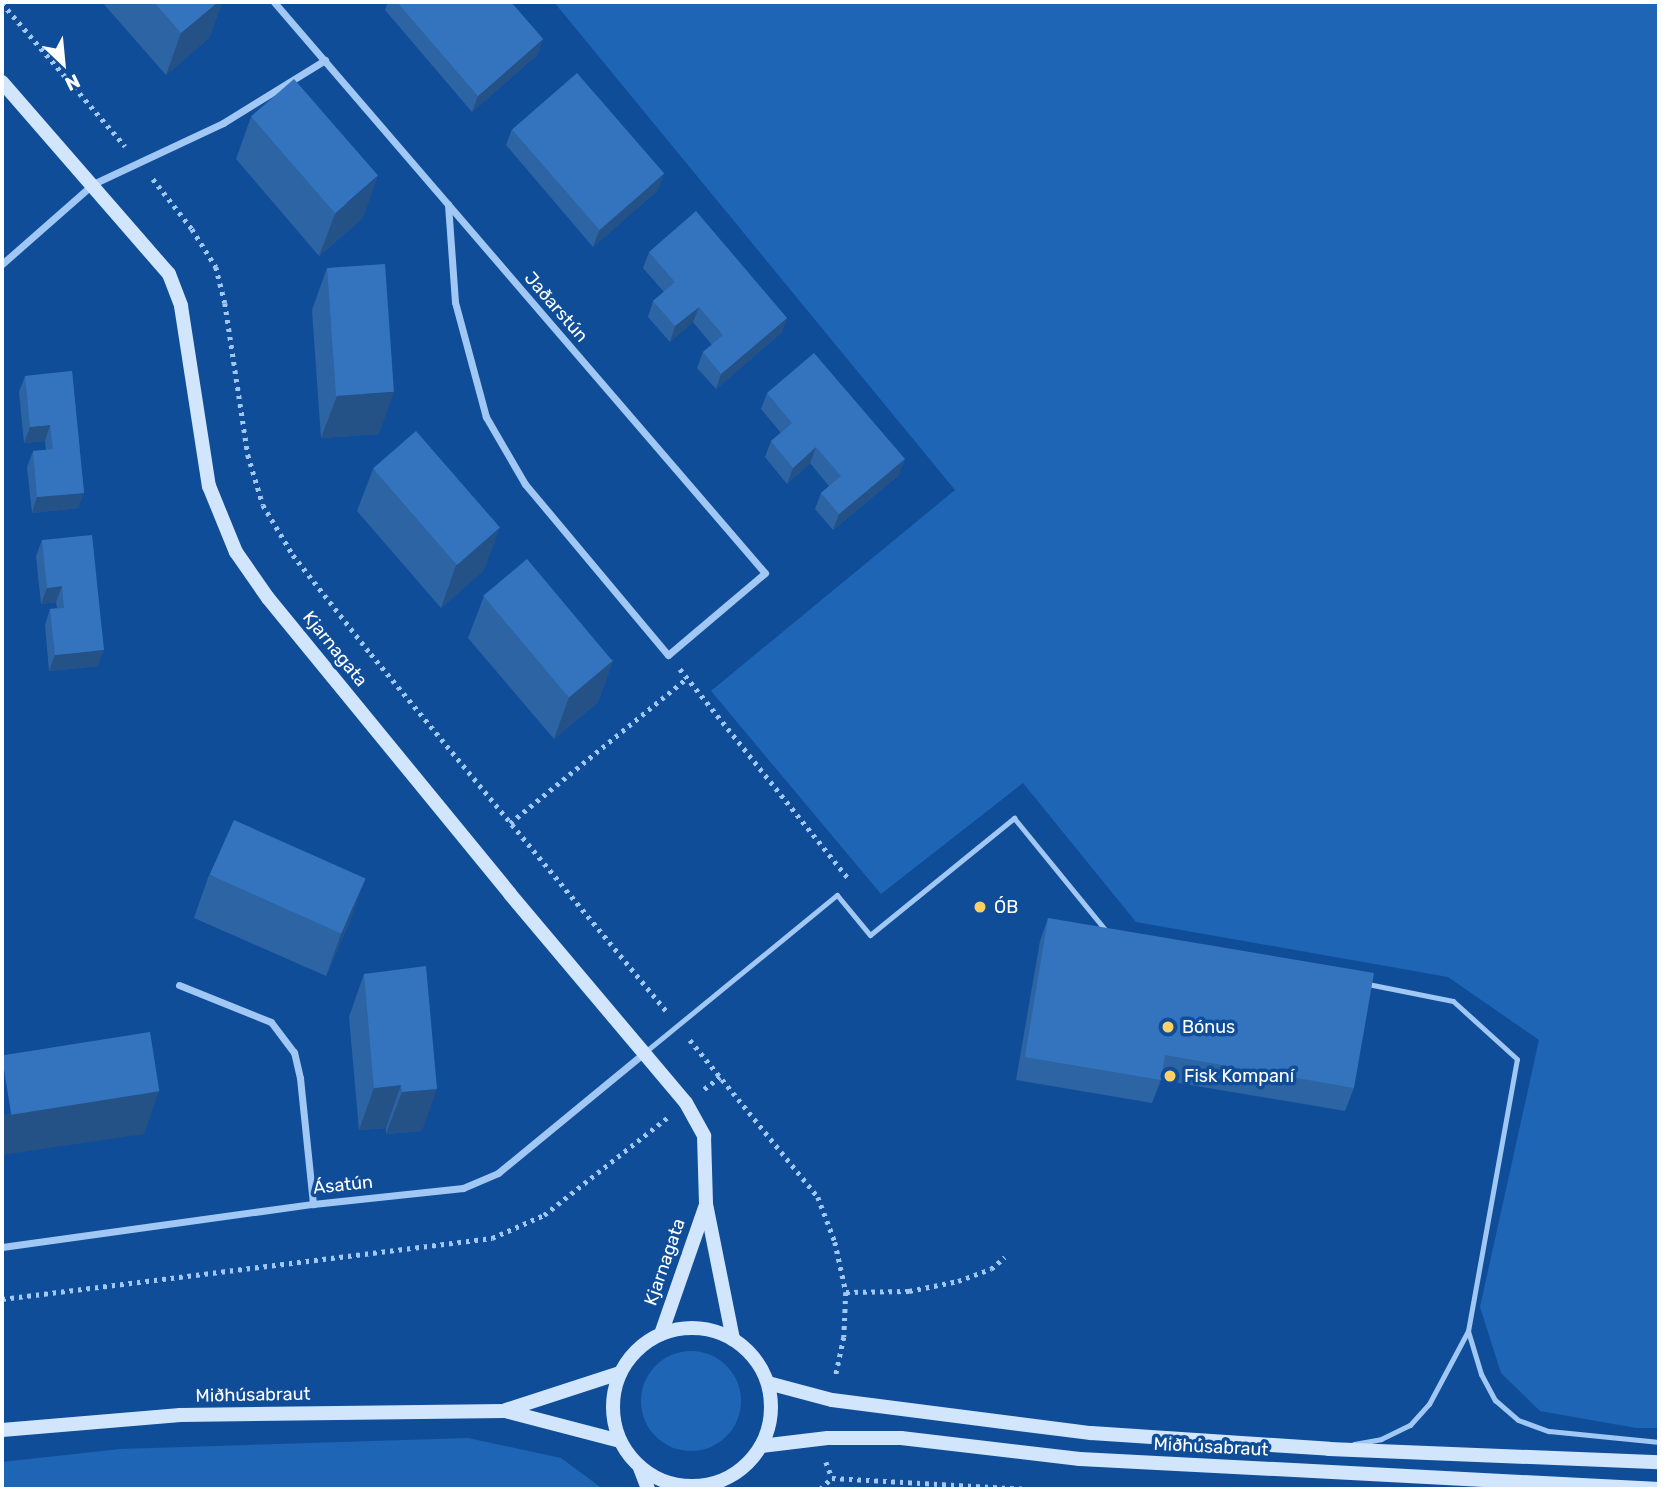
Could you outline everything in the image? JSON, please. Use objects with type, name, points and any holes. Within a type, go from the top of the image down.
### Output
[{"type":"street","name":"Jaðarstún","points":[[274,2],[765,573],[668,655]]},
{"type":"street","points":[[2,264],[93,184],[223,123],[325,60]]},
{"type":"street","name":"Kjarnagata","points":[[2,82],[169,274],[181,306],[209,486],[236,552],[268,598],[501,883],[686,1103],[704,1136],[706,1204],[733,1339]]},
{"type":"street","points":[[448,204],[455,302],[486,417],[525,484],[668,655]]},
{"type":"street","points":[[179,985],[271,1022],[294,1052],[300,1078],[313,1204]]},
{"type":"street","name":"Ásatún","points":[[2,1247],[313,1204],[463,1188],[498,1172],[645,1052]]},
{"type":"street","name":"Kjarnagata","points":[[661,1334],[706,1204]]},
{"type":"street","points":[[649,1489],[640,1468],[620,1440],[613,1408],[620,1374],[636,1350],[661,1334],[697,1328],[733,1339],[752,1355],[768,1383],[772,1404],[769,1426],[761,1446],[734,1475],[726,1489]]},
{"type":"street","name":"Miðhúsabraut","points":[[505,1411],[620,1374]]},
{"type":"street","name":"Miðhúsabraut","points":[[768,1383],[845,1402],[1077,1432],[1329,1449],[1659,1462]]},
{"type":"street","name":"Miðhúsabraut","points":[[2,1430],[180,1415],[505,1411],[620,1440]]},
{"type":"street","name":"Miðhúsabraut","points":[[761,1446],[828,1438],[901,1438],[1080,1459],[1659,1489]]},
{"type":"street","points":[[640,1468],[663,1481],[687,1487],[712,1485],[734,1475]]},
{"type":"lane","points":[[645,1052],[837,895],[870,935],[1014,818],[1107,932],[1120,935]]},
{"type":"lane","points":[[1329,1449],[1381,1439],[1410,1425],[1429,1404],[1468,1331],[1517,1059],[1453,1001],[1360,982]]},
{"type":"lane","points":[[1468,1331],[1481,1374],[1494,1400],[1518,1420],[1549,1431],[1629,1436],[1659,1442]]},
{"type":"path","points":[[2,3],[139,163],[192,229],[216,267],[225,303],[248,454],[263,505],[293,555],[818,1197],[835,1242],[846,1292],[844,1337],[834,1387]]},
{"type":"path","points":[[668,655],[852,883],[837,895]]},
{"type":"path","points":[[510,823],[687,678]]},
{"type":"path","points":[[2,1299],[492,1238],[544,1215],[720,1077]]},
{"type":"path","points":[[846,1292],[909,1291],[958,1282],[991,1269],[1005,1257]]},
{"type":"path","points":[[825,1460],[832,1478]]},
{"type":"path","points":[[820,1489],[832,1478],[1026,1489]]},
{"type":"shaded area","points":[[554,2],[1659,2],[1659,1428],[1636,1428],[1540,1411],[1501,1373],[1480,1307],[1539,1040],[1448,977],[1136,922],[1023,783],[881,894],[711,691],[955,490]]},
{"type":"shaded area","points":[[691,1351],[710,1354],[727,1365],[738,1382],[741,1401],[738,1420],[727,1437],[710,1448],[691,1451],[672,1448],[655,1437],[644,1420],[641,1401],[644,1382],[655,1365],[672,1354]]},
{"type":"shaded area","points":[[468,1438],[561,1458],[603,1489],[2,1489],[2,1462],[120,1449]]},
{"type":"building","points":[[154,2],[218,2],[181,33]]},
{"type":"building","points":[[397,2],[511,2],[543,39],[478,96]]},
{"type":"building","points":[[577,73],[664,173],[599,230],[512,129]]},
{"type":"building","points":[[294,79],[378,176],[335,213],[251,116]]},
{"type":"building","points":[[696,211],[787,318],[721,374],[703,352],[723,335],[699,307],[675,326],[653,301],[675,282],[649,252]]},
{"type":"building","points":[[385,264],[394,392],[336,396],[327,268]]},
{"type":"building","points":[[814,353],[905,459],[839,514],[821,493],[841,476],[816,447],[793,468],[771,441],[792,423],[767,393]]},
{"type":"building","points":[[72,371],[84,493],[37,497],[33,451],[53,449],[50,425],[30,427],[25,376]]},
{"type":"building","points":[[416,431],[500,528],[457,565],[373,468]]},
{"type":"building","points":[[92,535],[104,650],[55,655],[50,609],[64,608],[62,586],[47,588],[42,540]]},
{"type":"building","points":[[527,559],[612,661],[569,698],[483,596]]},
{"type":"building","points":[[234,820],[366,879],[341,933],[210,875]]},
{"type":"building","points":[[1048,918],[1374,973],[1354,1088],[1165,1055],[1161,1080],[1025,1057]]},
{"type":"building","points":[[426,966],[437,1089],[402,1092],[401,1085],[374,1088],[364,974]]},
{"type":"building","points":[[150,1032],[159,1091],[11,1115],[2,1055]]},
{"type":"place","name":"ÓB","points":[[980,907]]},
{"type":"place","name":"Bónus","points":[[1168,1027]]},
{"type":"place","name":"Fisk Kompaní","points":[[1170,1076]]}]
